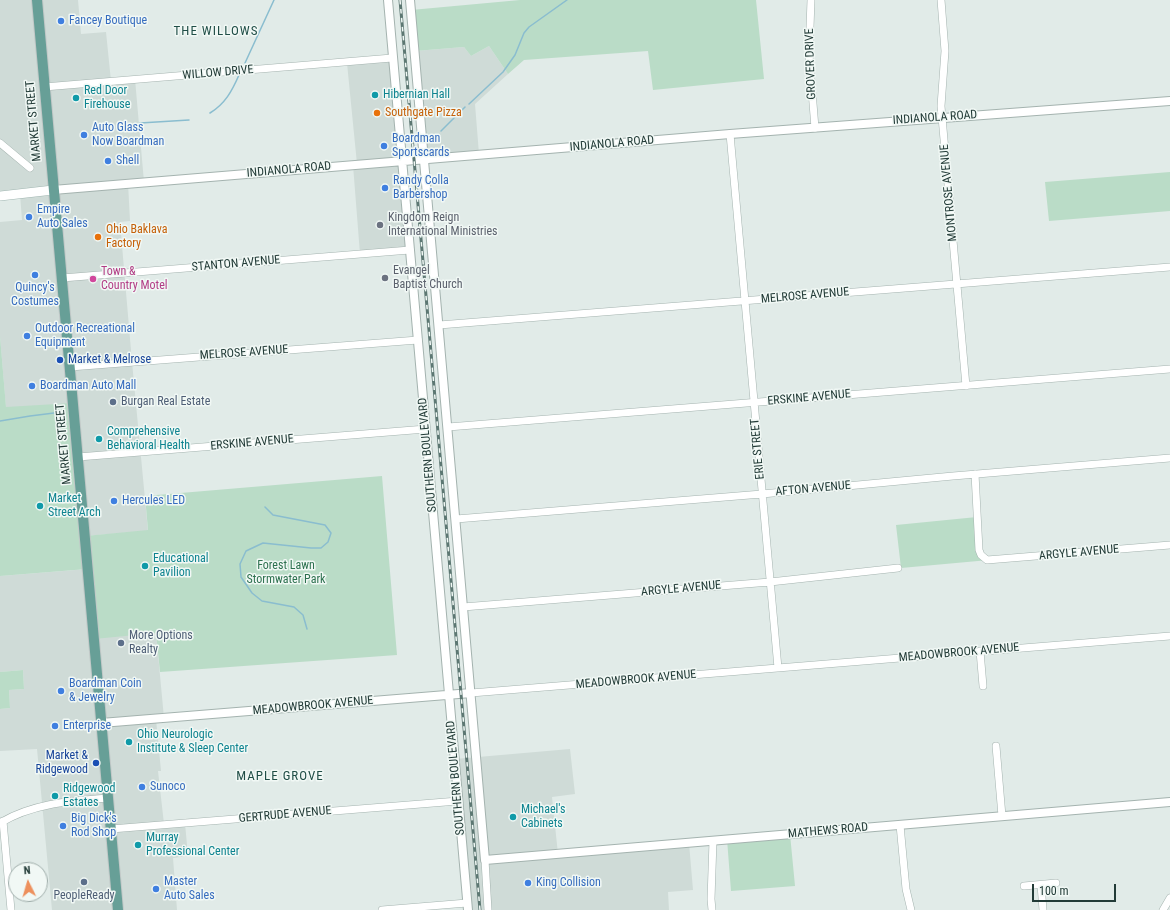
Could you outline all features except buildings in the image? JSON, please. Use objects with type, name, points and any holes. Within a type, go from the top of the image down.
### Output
[{"type":"main road","name":"MARKET STREET","points":[[37,0],[118,910]]},
{"type":"main road","points":[[0,196],[53,190]]},
{"type":"street","name":"SOUTHERN BOULEVARD","points":[[388,0],[467,907]]},
{"type":"street","name":"SOUTHERN BOULEVARD","points":[[410,0],[464,607],[488,910]]},
{"type":"street","name":"GROVER DRIVE","points":[[811,0],[809,54],[815,128]]},
{"type":"street","name":"MONTROSE AVENUE","points":[[941,0],[945,51],[942,118],[966,386]]},
{"type":"street","name":"WILLOW DRIVE","points":[[44,86],[392,58]]},
{"type":"street","name":"INDIANOLA ROAD","points":[[53,190],[402,160],[1170,101]]},
{"type":"street","name":"ERIE STREET","points":[[730,134],[778,668]]},
{"type":"street","points":[[0,143],[30,168]]},
{"type":"street","name":"STANTON AVENUE","points":[[62,278],[410,250]]},
{"type":"street","name":"MELROSE AVENUE","points":[[439,325],[1170,267]]},
{"type":"street","name":"MELROSE AVENUE","points":[[70,367],[418,340]]},
{"type":"street","name":"ERSKINE AVENUE","points":[[448,427],[1170,369]]},
{"type":"street","name":"ERSKINE AVENUE","points":[[78,457],[426,430]]},
{"type":"street","name":"AFTON AVENUE","points":[[456,519],[1170,458]]},
{"type":"street","name":"ARGYLE AVENUE","points":[[975,474],[979,550],[981,555],[989,560],[1170,545]]},
{"type":"street","name":"ARGYLE AVENUE","points":[[464,607],[770,582],[898,568]]},
{"type":"street","name":"MEADOWBROOK AVENUE","points":[[101,723],[1170,636]]},
{"type":"street","points":[[980,651],[983,686]]},
{"type":"street","points":[[996,746],[1002,816]]},
{"type":"street","points":[[11,910],[2,822],[27,810],[54,803],[108,798]]},
{"type":"street","name":"GERTRUDE AVENUE","points":[[111,829],[458,801]]},
{"type":"street","name":"MATHEWS ROAD","points":[[485,860],[1170,802]]},
{"type":"street","points":[[900,825],[906,889],[910,910]]},
{"type":"street","points":[[712,910],[713,841]]},
{"type":"street","points":[[1024,886],[1056,883]]},
{"type":"street","points":[[1041,884],[1043,910]]},
{"type":"street","points":[[1163,910],[1170,898]]},
{"type":"street","points":[[382,910],[467,907]]},
{"type":"shaded area","points":[[0,0],[78,0],[81,34],[106,32],[111,81],[135,79],[144,182],[128,183],[130,221],[120,222],[148,531],[85,536],[6,408],[0,336],[0,222],[22,220],[20,194],[0,196]]},
{"type":"shaded area","points":[[489,46],[508,74],[475,104],[479,154],[423,159],[415,51],[464,47],[471,56]]},
{"type":"shaded area","points":[[392,58],[410,250],[360,254],[353,165],[357,164],[347,63]]},
{"type":"shaded area","points":[[88,569],[156,633],[164,718],[156,719],[161,771],[158,771],[164,824],[185,823],[188,856],[173,858],[177,910],[52,910],[37,749],[0,751],[0,709],[10,708],[9,690],[24,689],[23,670],[0,672],[0,576]]},
{"type":"shaded area","points":[[570,749],[575,794],[552,797],[558,854],[689,843],[693,890],[668,892],[669,910],[468,910],[455,759]]},
{"type":"green space","points":[[520,0],[756,0],[764,79],[653,90],[648,51],[524,60],[508,74],[489,46],[471,56],[464,47],[415,51],[411,10]]},
{"type":"green space","points":[[1170,172],[1170,211],[1049,221],[1045,182]]},
{"type":"green space","name":"Forest Lawn Stormwater Park","points":[[0,336],[6,407],[73,403],[85,536],[148,530],[145,496],[382,476],[397,655],[160,672],[156,633],[94,639],[87,569],[0,576]]},
{"type":"green space","points":[[977,517],[979,550],[989,560],[901,568],[896,525]]},
{"type":"green space","points":[[23,670],[24,689],[9,690],[10,708],[0,709],[0,672]]},
{"type":"green space","points":[[790,834],[795,886],[731,891],[727,839]]},
{"type":"waterway","points":[[245,63],[274,0]]},
{"type":"waterway","points":[[469,104],[503,72],[515,55],[524,33],[529,27],[567,0]]},
{"type":"waterway","points":[[210,113],[220,106],[228,97],[239,75]]},
{"type":"waterway","points":[[441,131],[465,107]]},
{"type":"waterway","points":[[140,123],[189,120]]},
{"type":"waterway","points":[[0,421],[54,413]]},
{"type":"waterway","points":[[265,507],[273,515],[325,525],[331,533],[328,542],[321,548],[263,543],[246,551],[240,564],[241,577],[252,593],[262,601],[294,607],[303,615],[307,629]]},
{"type":"railway","points":[[400,0],[480,910]]},
{"type":"place","name":"Fancey Boutique","points":[[61,21]]},
{"type":"place","name":"Hibernian Hall","points":[[375,95]]},
{"type":"place","name":"Red Door Firehouse","points":[[76,98]]},
{"type":"place","name":"Southgate Pizza","points":[[377,113]]},
{"type":"place","name":"Auto Glass Now Boardman","points":[[84,135]]},
{"type":"place","name":"Boardman Sportscards","points":[[384,146]]},
{"type":"place","name":"Shell","points":[[108,161]]},
{"type":"place","name":"Randy Colla Barbershop","points":[[385,188]]},
{"type":"place","name":"Empire Auto Sales","points":[[29,217]]},
{"type":"place","name":"Kingdom Reign International Ministries","points":[[380,225]]},
{"type":"place","name":"Ohio Baklava Factory","points":[[98,237]]},
{"type":"place","name":"Quincy's Costumes","points":[[35,275]]},
{"type":"place","name":"Evangel Baptist Church","points":[[385,278]]},
{"type":"place","name":"Town & Country Motel","points":[[93,279]]},
{"type":"place","name":"Outdoor Recreational Equipment","points":[[27,336]]},
{"type":"place","name":"Market & Melrose","points":[[60,360]]},
{"type":"place","name":"Boardman Auto Mall","points":[[32,386]]},
{"type":"place","name":"Burgan Real Estate","points":[[113,402]]},
{"type":"place","name":"Comprehensive Behavioral Health","points":[[99,439]]},
{"type":"place","name":"Hercules LED","points":[[114,501]]},
{"type":"place","name":"Market Street Arch","points":[[40,506]]},
{"type":"place","name":"Educational Pavilion","points":[[145,566]]},
{"type":"place","name":"More Options Realty","points":[[121,643]]},
{"type":"place","name":"Boardman Coin & Jewelry","points":[[61,691]]},
{"type":"place","name":"Enterprise","points":[[55,726]]},
{"type":"place","name":"Ohio Neurologic Institute & Sleep Center","points":[[129,742]]},
{"type":"place","name":"Market & Ridgewood","points":[[96,763]]},
{"type":"place","name":"Sunoco","points":[[142,787]]},
{"type":"place","name":"Ridgewood Estates","points":[[55,796]]},
{"type":"place","name":"Michael's Cabinets","points":[[513,817]]},
{"type":"place","name":"Big Dick's Rod Shop","points":[[63,826]]},
{"type":"place","name":"Murray Professional Center","points":[[138,845]]},
{"type":"place","name":"PeopleReady","points":[[84,882]]},
{"type":"place","name":"King Collision","points":[[528,883]]},
{"type":"place","name":"Master Auto Sales","points":[[156,889]]},
{"type":"district","name":"THE WILLOWS","points":[[216,32]]},
{"type":"district","name":"MAPLE GROVE","points":[[280,777]]}]
